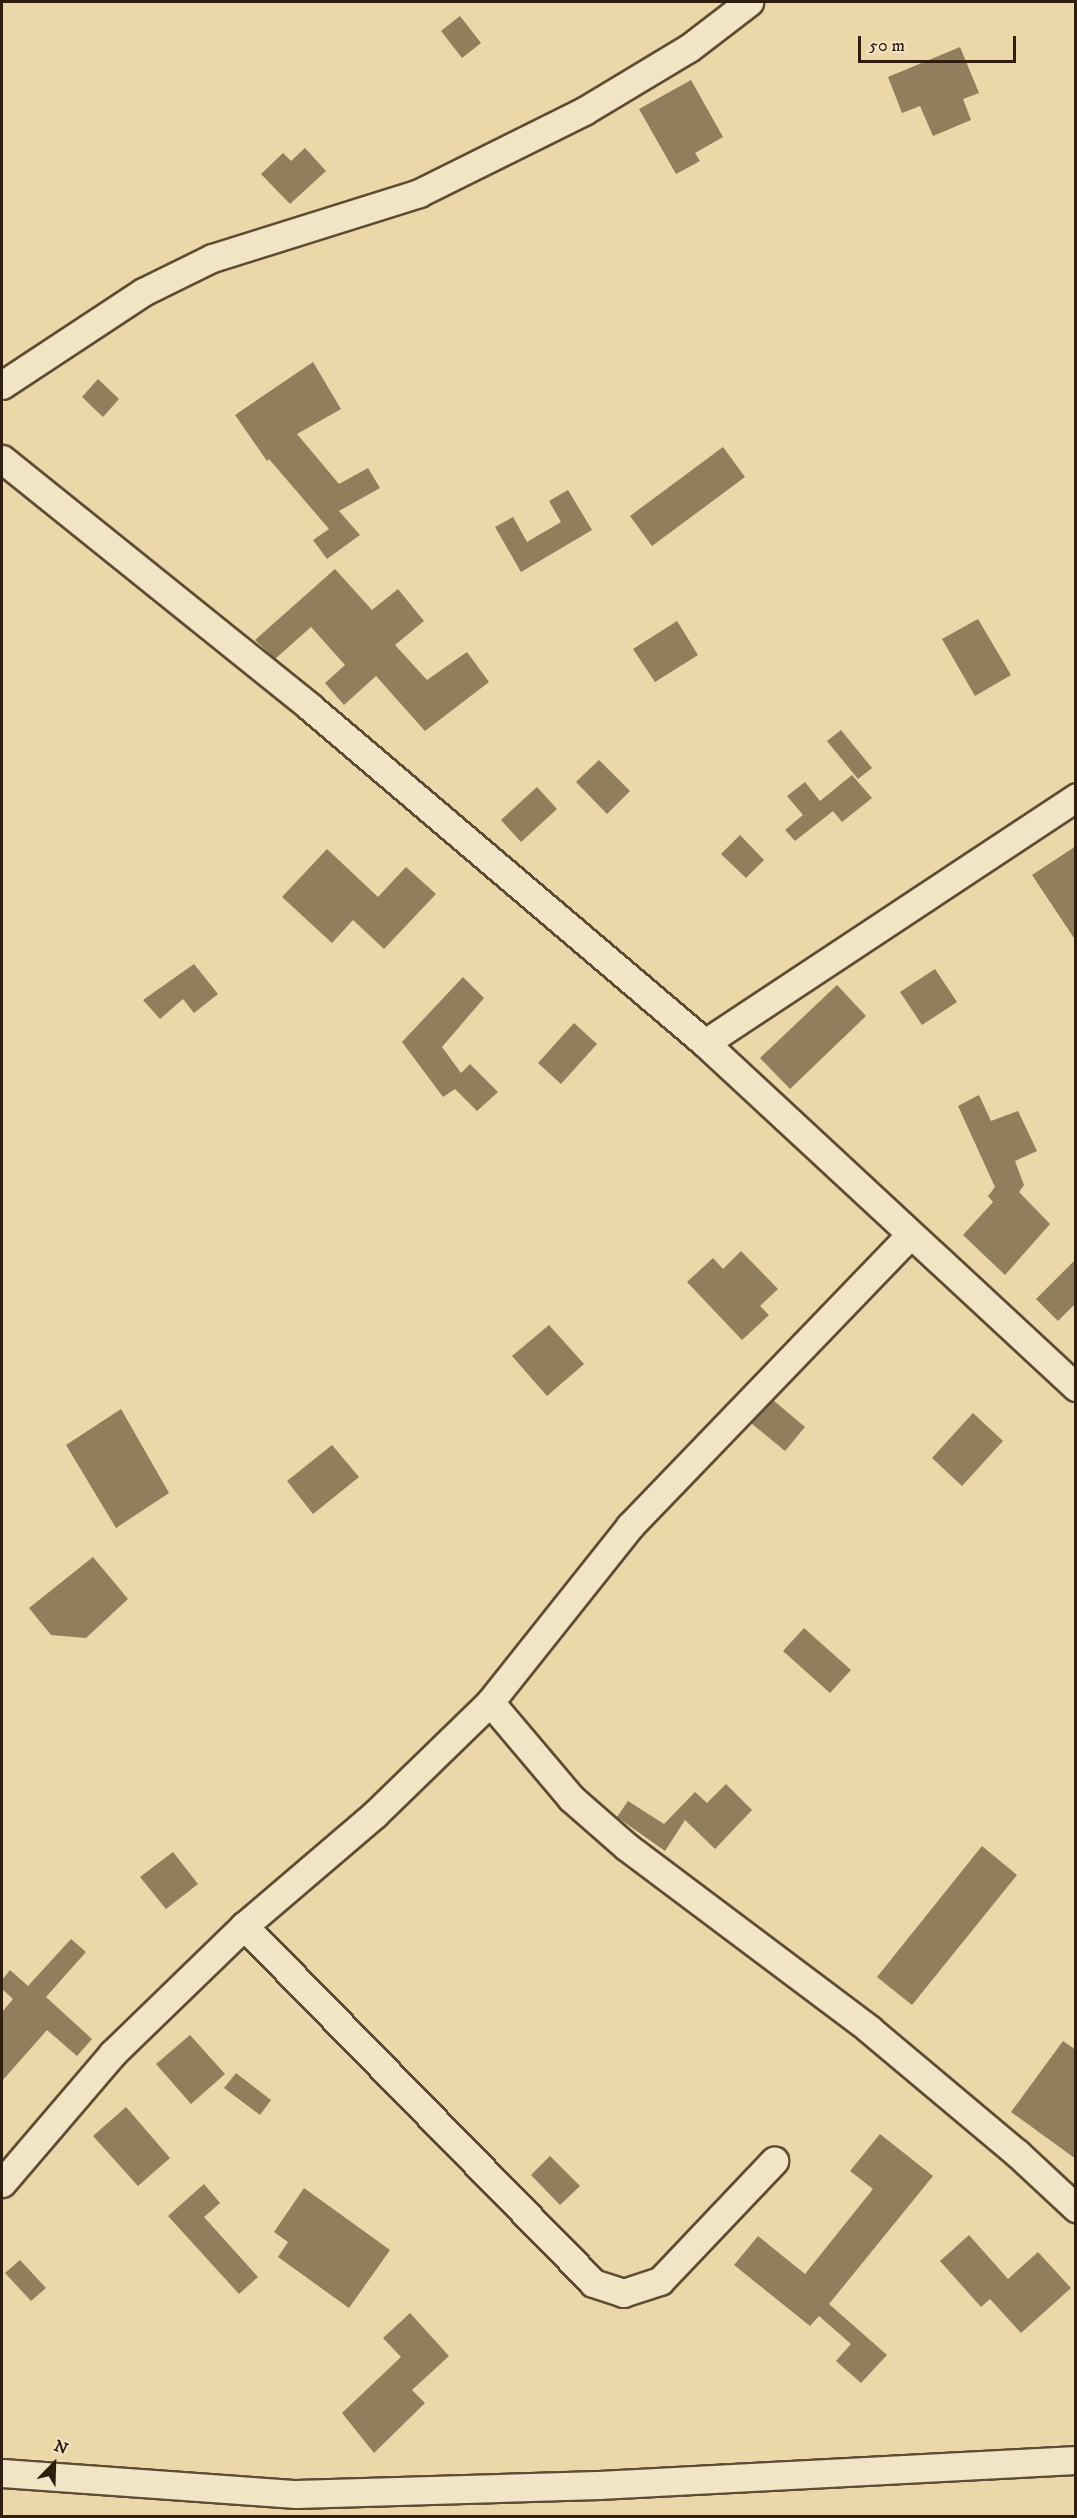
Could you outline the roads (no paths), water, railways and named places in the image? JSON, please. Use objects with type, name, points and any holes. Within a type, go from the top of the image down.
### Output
[{"type":"street","points":[[2,385],[143,292],[212,258],[419,193],[584,111],[689,48],[749,2]]},
{"type":"street","points":[[2,459],[310,707],[705,1043],[909,1236],[1075,1386]]},
{"type":"street","points":[[705,1043],[1076,797]]},
{"type":"street","points":[[7,2167],[112,2054],[244,1926],[375,1814],[490,1702],[630,1526],[909,1236]]},
{"type":"street","points":[[490,1702],[571,1798],[627,1847],[869,2029],[1017,2153],[1076,2208]]},
{"type":"street","points":[[244,1926],[593,2283],[623,2293],[660,2281],[774,2161]]},
{"type":"street","points":[[2,2473],[296,2494],[598,2485],[1076,2460]]}]
